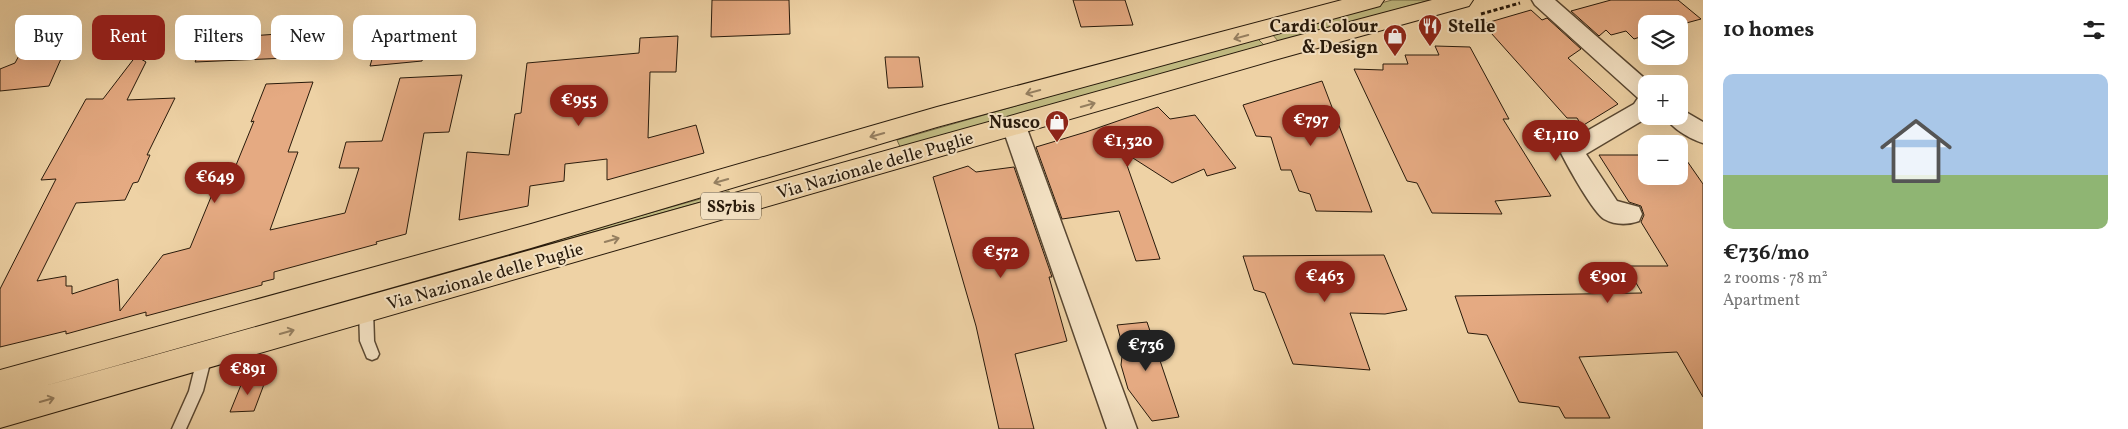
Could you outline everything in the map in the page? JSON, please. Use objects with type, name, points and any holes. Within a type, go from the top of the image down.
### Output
[{"type":"main road","name":"Via Nazionale delle Puglie","points":[[0,384],[521,239],[937,118],[1372,0]]},
{"type":"main road","name":"Via Nazionale delle Puglie","points":[[0,413],[1461,0]]},
{"type":"street","points":[[1542,0],[1638,85]]},
{"type":"street","points":[[1630,214],[1615,213],[1602,202],[1573,154],[1574,150],[1638,113]]},
{"type":"street","points":[[1688,124],[1703,134]]},
{"type":"street","points":[[1014,126],[1122,429]]},
{"type":"lane","points":[[366,310],[367,341],[372,354]]},
{"type":"lane","points":[[178,429],[196,391],[205,355]]},
{"type":"shaded area","points":[[1392,0],[1430,0],[1279,42],[1271,33]]},
{"type":"shaded area","points":[[1256,37],[1264,45],[901,149],[897,140]]},
{"type":"shaded area","points":[[729,191],[730,194],[414,282],[414,278]]},
{"type":"building","points":[[712,0],[789,0],[790,34],[711,37]]},
{"type":"building","points":[[1073,0],[1125,0],[1133,25],[1081,27]]},
{"type":"building","points":[[1611,0],[1678,0],[1701,19],[1688,23],[1688,15],[1638,15],[1638,38],[1634,39],[1626,31],[1611,35],[1606,30],[1599,36],[1571,11]]},
{"type":"building","points":[[1531,10],[1542,20],[1547,18],[1581,49],[1568,58],[1618,104],[1582,126],[1577,118],[1567,118],[1483,24]]},
{"type":"building","points":[[261,35],[271,35],[271,59],[261,59]]},
{"type":"building","points":[[678,36],[676,72],[650,72],[648,138],[696,125],[704,153],[607,180],[607,159],[565,164],[564,181],[530,186],[528,206],[459,220],[467,152],[509,155],[515,114],[521,113],[527,63],[639,53],[640,38]]},
{"type":"building","points":[[1435,46],[1470,47],[1509,119],[1503,119],[1551,196],[1495,201],[1502,214],[1432,213],[1417,183],[1407,181],[1354,69],[1383,70],[1383,64],[1408,64],[1405,55],[1439,55]]},
{"type":"building","points":[[885,57],[919,57],[923,87],[888,88]]},
{"type":"building","points":[[17,60],[60,60],[49,86],[0,91],[0,69],[15,63]]},
{"type":"building","points":[[133,60],[146,62],[127,100],[175,98],[147,155],[150,155],[138,182],[133,183],[125,200],[76,203],[37,281],[66,276],[66,286],[72,286],[72,294],[118,279],[120,311],[163,255],[190,248],[218,180],[230,180],[254,121],[251,122],[266,84],[313,82],[288,152],[298,152],[270,230],[345,213],[359,168],[339,168],[346,142],[382,141],[400,78],[462,75],[449,132],[424,133],[406,234],[376,242],[377,244],[274,272],[274,279],[262,282],[262,285],[146,316],[146,312],[66,334],[66,331],[0,347],[0,289],[56,179],[41,180],[86,99],[103,99]]},
{"type":"building","points":[[196,60],[242,60],[195,62]]},
{"type":"building","points":[[372,60],[422,60],[422,61],[370,66]]},
{"type":"building","points":[[1322,81],[1372,212],[1316,211],[1310,194],[1299,191],[1291,170],[1281,170],[1271,137],[1256,136],[1243,105]]},
{"type":"building","points":[[1158,107],[1170,119],[1195,115],[1236,168],[1207,176],[1204,169],[1172,183],[1122,151],[1160,259],[1136,261],[1119,211],[1062,219],[1036,147]]},
{"type":"building","points":[[1599,155],[1638,155],[1638,185],[1688,185],[1688,162],[1703,184],[1703,397],[1677,352],[1579,357],[1610,418],[1565,418],[1559,407],[1519,402],[1487,335],[1468,333],[1455,296],[1642,293],[1626,266],[1668,266],[1641,222],[1644,215],[1641,206],[1629,202]]},
{"type":"building","points":[[968,166],[976,172],[1014,167],[1052,277],[1049,277],[1067,341],[1015,354],[1034,429],[999,429],[976,326],[933,177]]},
{"type":"building","points":[[1384,255],[1407,310],[1385,314],[1350,313],[1370,370],[1293,364],[1265,293],[1254,290],[1243,256]]},
{"type":"building","points":[[1147,322],[1179,417],[1152,421],[1128,389],[1121,365],[1123,348],[1117,325]]},
{"type":"building","points":[[266,379],[254,411],[230,412],[243,380]]},
{"type":"place","name":"Stelle","points":[[1430,47]]},
{"type":"place","name":"Cardi Colour & Design","points":[[1395,57]]},
{"type":"place","name":"Nusco","points":[[1057,143]]}]
